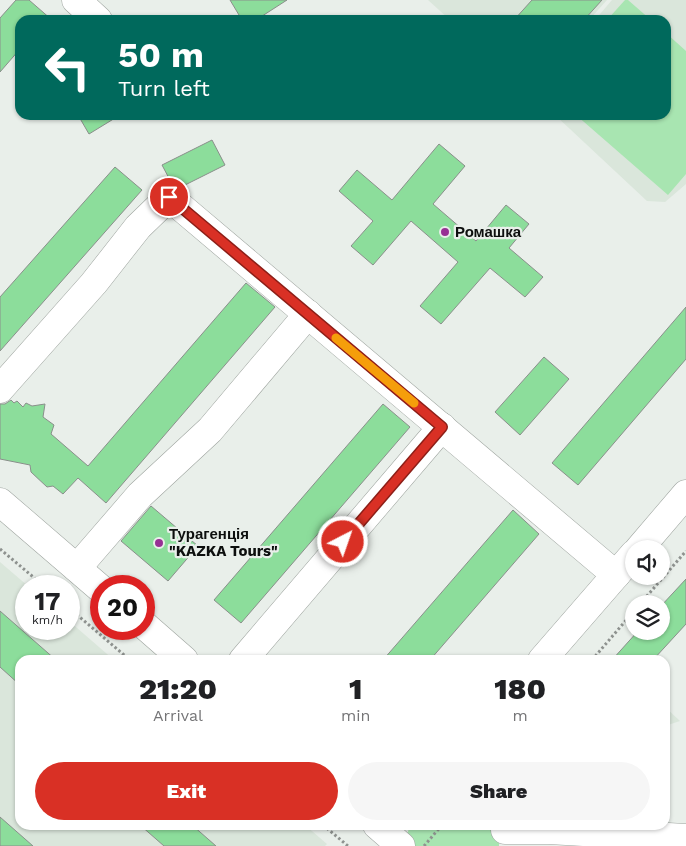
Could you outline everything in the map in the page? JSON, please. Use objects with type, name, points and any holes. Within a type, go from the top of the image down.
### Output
[{"type":"street","points":[[76,0],[92,15]]},
{"type":"street","points":[[0,389],[94,283],[138,227],[169,197],[616,575]]},
{"type":"street","points":[[77,568],[140,494],[210,430],[308,314]]},
{"type":"street","points":[[246,655],[442,427]]},
{"type":"street","points":[[647,540],[686,494]]},
{"type":"street","points":[[0,502],[90,579]]},
{"type":"street","points":[[546,655],[625,564]]},
{"type":"street","points":[[155,635],[178,655]]},
{"type":"street","points":[[505,834],[549,830],[686,838]]},
{"type":"path","points":[[0,549],[31,575]]},
{"type":"path","points":[[648,595],[686,551]]},
{"type":"path","points":[[80,617],[124,655]]},
{"type":"path","points":[[596,655],[625,622]]},
{"type":"path","points":[[329,830],[348,846]]},
{"type":"path","points":[[423,846],[437,830]]},
{"type":"path","points":[[340,846],[343,842]]},
{"type":"shaded area","points":[[428,0],[607,0],[594,15],[444,15]]},
{"type":"shaded area","points":[[612,0],[686,0],[686,184],[665,202],[647,201],[560,120],[671,120],[671,15],[599,15]]},
{"type":"shaded area","points":[[0,562],[15,575],[15,640],[80,640],[80,631],[108,655],[15,655],[15,830],[311,830],[327,844],[325,846],[0,846]]},
{"type":"shaded area","points":[[670,712],[680,721],[670,724]]},
{"type":"green space","points":[[625,0],[628,0],[645,15],[612,15]]},
{"type":"green space","points":[[671,38],[686,51],[686,174],[668,195],[582,120],[671,120]]},
{"type":"green space","points":[[409,830],[499,830],[499,846],[411,846],[408,833]]},
{"type":"building","points":[[16,0],[29,0],[46,15],[15,15],[15,55],[0,72],[0,18]]},
{"type":"building","points":[[230,0],[287,0],[264,15],[239,15]]},
{"type":"building","points":[[532,0],[602,0],[588,15],[518,15]]},
{"type":"building","points":[[81,120],[112,120],[89,134]]},
{"type":"building","points":[[212,140],[225,165],[181,187],[171,182],[162,165]]},
{"type":"building","name":"Ромашка","points":[[439,144],[465,166],[433,204],[476,241],[506,205],[529,224],[509,248],[543,277],[525,297],[490,268],[441,324],[420,306],[458,262],[411,221],[373,265],[351,246],[373,221],[339,191],[357,170],[392,200]]},
{"type":"building","points":[[115,167],[142,190],[0,351],[0,297]]},
{"type":"building","points":[[246,283],[275,307],[106,503],[78,478],[63,494],[53,486],[47,487],[31,472],[30,465],[0,459],[0,404],[5,404],[11,400],[14,403],[17,401],[23,407],[26,403],[32,406],[45,404],[43,417],[54,425],[51,434],[88,466]]},
{"type":"building","points":[[686,307],[686,359],[578,485],[552,463]]},
{"type":"building","points":[[544,357],[569,379],[520,435],[495,412]]},
{"type":"building","points":[[383,404],[410,427],[241,623],[214,600]]},
{"type":"building","name":"Турагенція \"KAZKA Tours\"","points":[[151,506],[198,546],[168,581],[121,541]]},
{"type":"building","points":[[513,510],[539,534],[434,655],[387,655]]},
{"type":"building","points":[[686,579],[686,624],[658,655],[616,655],[630,640],[670,640],[670,596]]},
{"type":"building","points":[[0,611],[15,624],[15,640],[33,640],[50,655],[15,655],[15,680],[0,667]]},
{"type":"building","points":[[0,817],[33,846],[0,846]]},
{"type":"building","points":[[146,830],[198,830],[216,846],[164,846]]},
{"type":"slow traffic","points":[[336,338],[414,403]]},
{"type":"place","name":"Ромашка","points":[[445,232]]},
{"type":"place","name":"Турагенція \"KAZKA Tours\"","points":[[159,543]]},
{"type":"route","points":[[169,197],[442,427],[343,542]]}]
